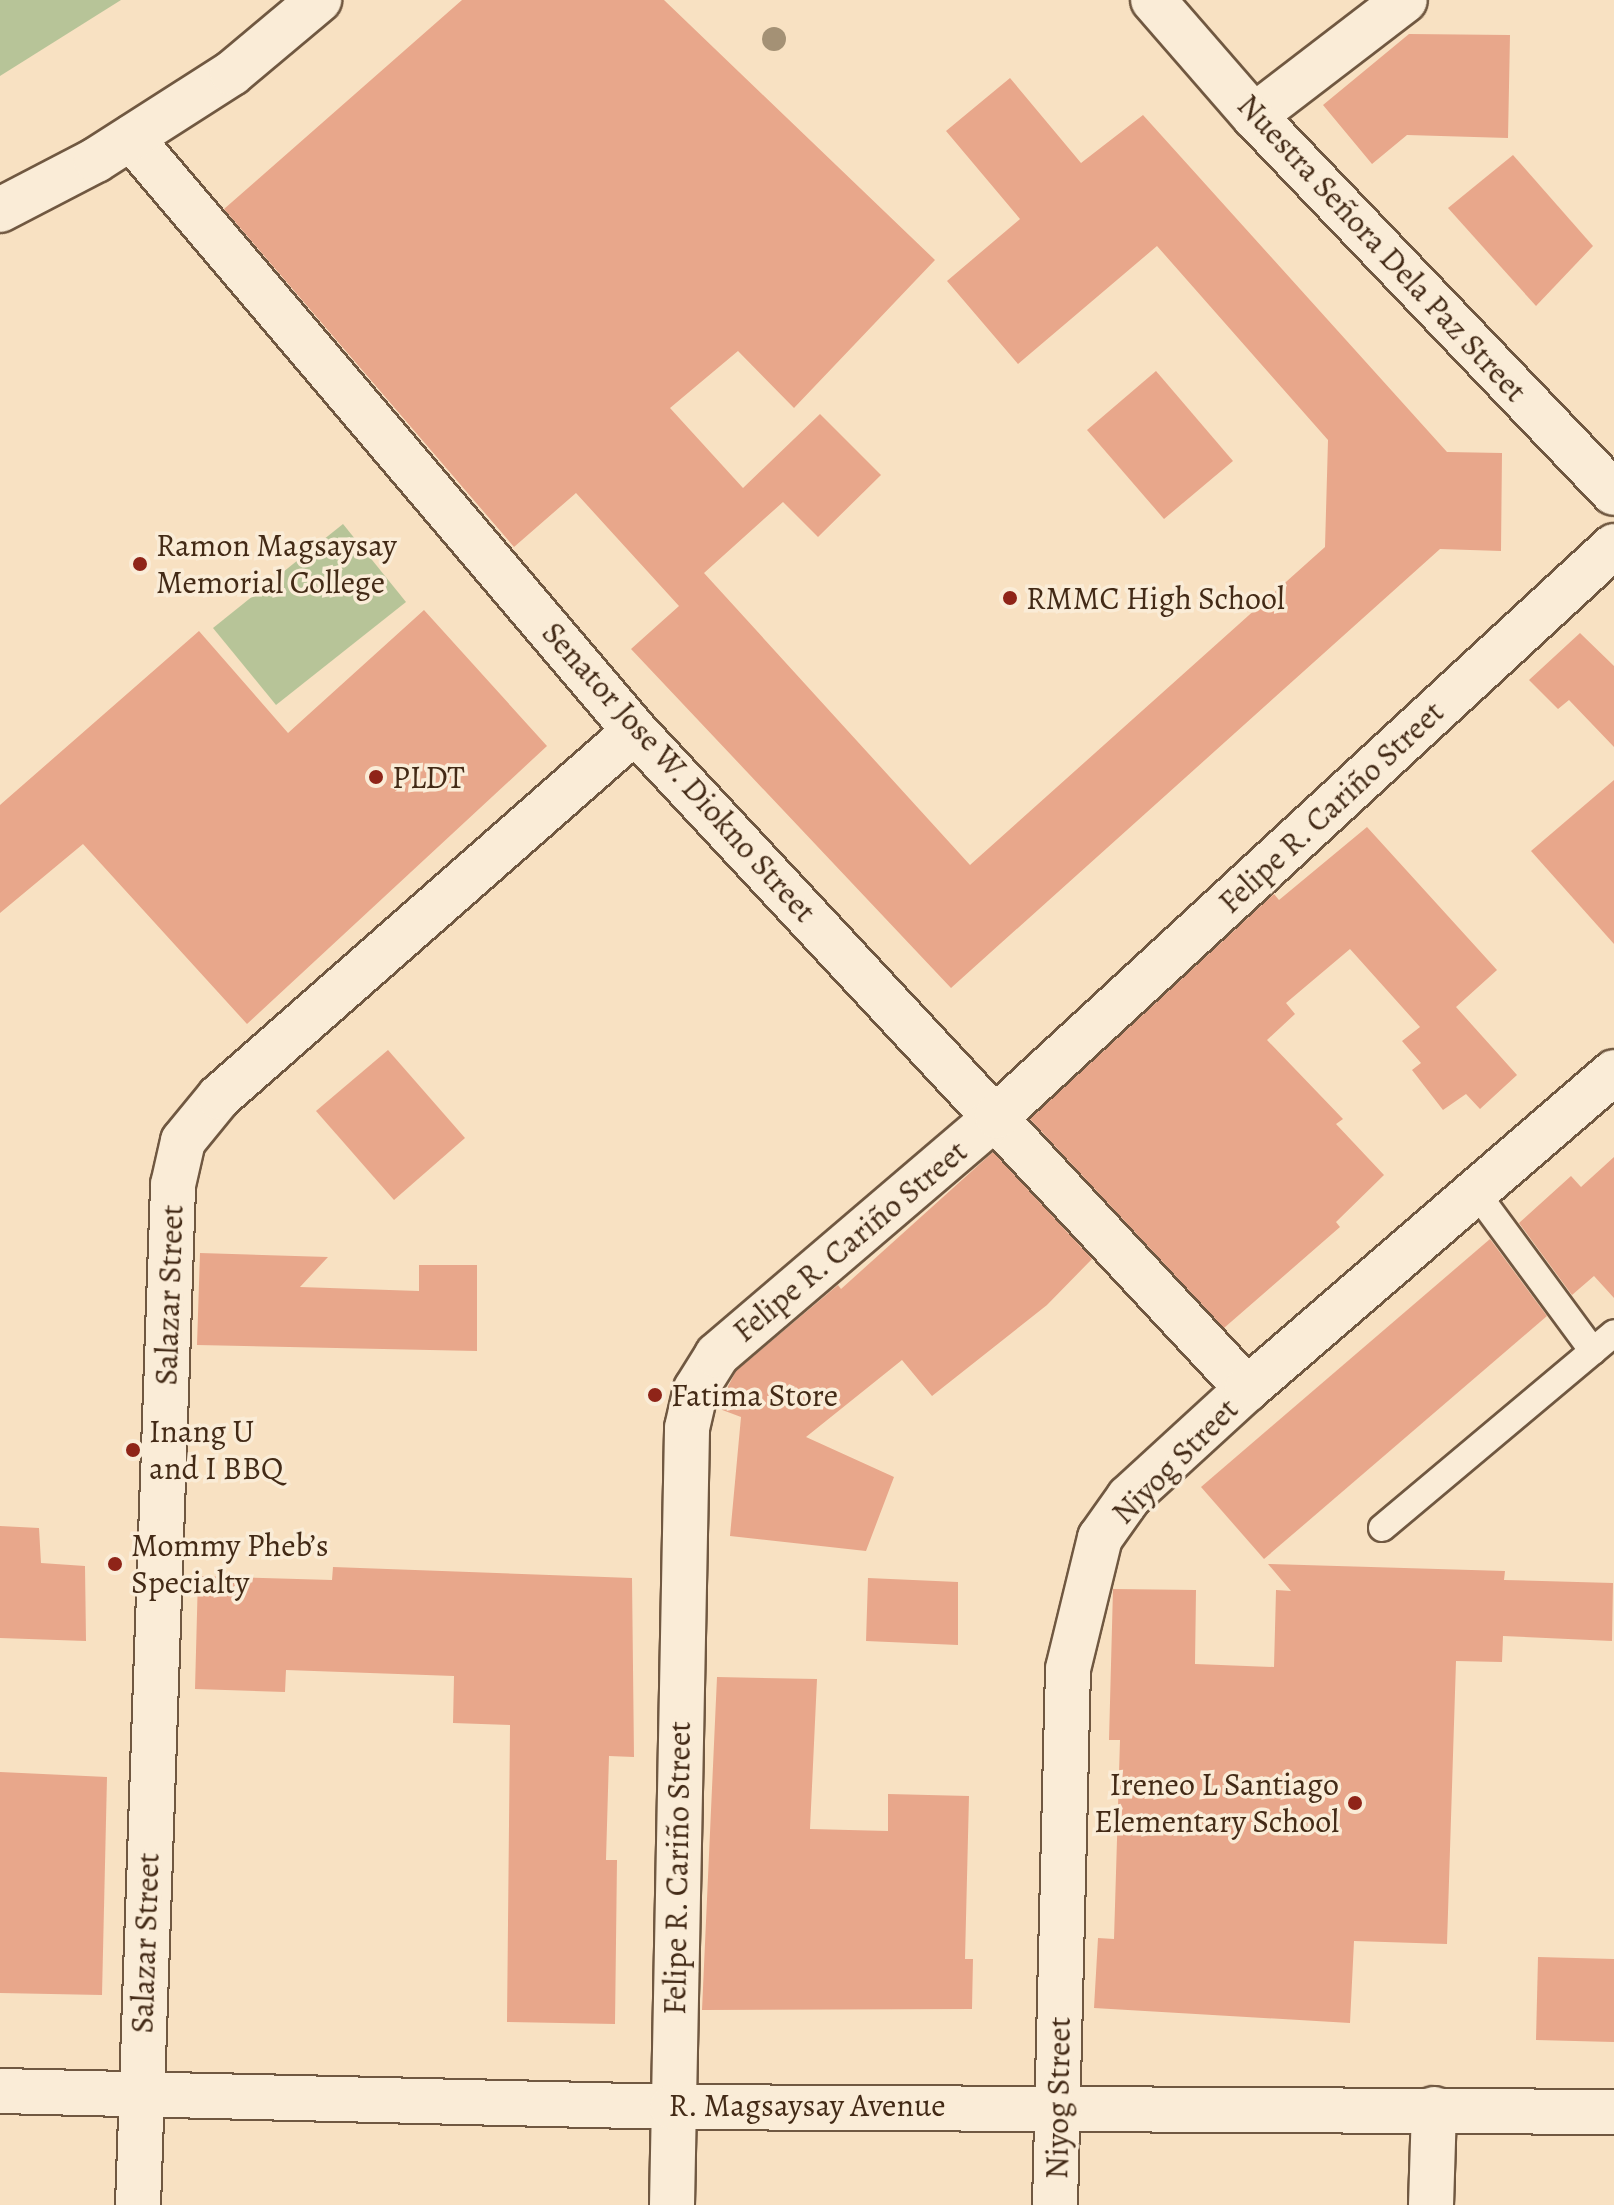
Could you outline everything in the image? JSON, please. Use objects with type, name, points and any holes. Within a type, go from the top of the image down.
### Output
[{"type":"street","points":[[0,210],[131,138],[232,73],[319,0]]},
{"type":"street","name":"Nuestra Señora Dela Paz Street","points":[[1153,0],[1254,116],[1614,493]]},
{"type":"street","points":[[1254,116],[1405,0]]},
{"type":"street","name":"Senator Jose W. Diokno Street","points":[[131,138],[635,731],[997,1116],[1247,1389]]},
{"type":"street","name":"Felipe R. Cariño Street","points":[[672,2205],[687,1428],[696,1389],[717,1355],[997,1116],[1614,546]]},
{"type":"street","name":"Salazar Street","points":[[138,2205],[139,2094],[173,1185],[183,1141],[219,1097],[635,731]]},
{"type":"street","name":"Niyog Street","points":[[1055,2205],[1068,1669],[1079,1604],[1100,1538],[1129,1497],[1247,1389],[1614,1072]]},
{"type":"street","name":"R. Magsaysay Avenue","points":[[0,2091],[672,2107],[1057,2104],[1614,2112]]},
{"type":"street","points":[[1431,2205],[1434,2109]]},
{"type":"lane","points":[[1475,1191],[1593,1351]]},
{"type":"lane","points":[[1382,1528],[1614,1333]]},
{"type":"green space","points":[[0,0],[121,0],[0,76]]},
{"type":"green space","points":[[343,524],[406,602],[276,705],[213,628]]},
{"type":"building","points":[[462,0],[664,0],[935,260],[794,408],[738,351],[670,408],[743,488],[820,414],[881,475],[818,537],[783,502],[704,573],[970,865],[1325,547],[1328,440],[1157,246],[1018,364],[947,281],[1020,219],[946,131],[1010,78],[1081,163],[1143,115],[1447,452],[1502,453],[1501,551],[1440,549],[951,988],[631,649],[679,606],[576,493],[514,547],[224,209]]},
{"type":"building","points":[[1409,34],[1510,35],[1508,138],[1407,135],[1372,164],[1323,105]]},
{"type":"building","points":[[1513,155],[1593,246],[1536,306],[1448,208]]},
{"type":"building","points":[[1156,371],[1233,461],[1164,519],[1087,430]]},
{"type":"building","points":[[424,610],[547,746],[247,1024],[83,844],[0,913],[0,805],[199,631],[288,733]]},
{"type":"building","points":[[1580,633],[1614,666],[1614,747],[1569,700],[1558,709],[1529,680]]},
{"type":"building","points":[[1614,780],[1614,944],[1531,851]]},
{"type":"building","points":[[1367,827],[1497,970],[1456,1007],[1517,1075],[1480,1109],[1466,1094],[1443,1110],[1412,1070],[1421,1063],[1402,1041],[1420,1027],[1350,949],[1286,1003],[1295,1014],[1267,1040],[1343,1119],[1336,1124],[1384,1175],[1336,1222],[1340,1227],[1224,1328],[1030,1119],[1274,894],[1279,900]]},
{"type":"building","points":[[388,1050],[465,1138],[394,1200],[316,1111]]},
{"type":"building","points":[[993,1152],[1092,1259],[1047,1305],[932,1396],[902,1360],[806,1437],[894,1477],[866,1551],[730,1536],[741,1417],[717,1408],[736,1371],[838,1285],[841,1289]]},
{"type":"building","points":[[1614,1157],[1614,1298],[1594,1276],[1572,1295],[1519,1223],[1571,1176],[1581,1187]]},
{"type":"building","points":[[1490,1239],[1547,1316],[1264,1559],[1201,1487]]},
{"type":"building","points":[[200,1253],[328,1257],[300,1287],[419,1291],[419,1265],[477,1265],[477,1351],[197,1345]]},
{"type":"building","points":[[0,1526],[39,1528],[41,1563],[85,1566],[86,1641],[0,1638]]},
{"type":"building","points":[[1268,1564],[1505,1571],[1504,1580],[1613,1583],[1612,1641],[1503,1636],[1502,1662],[1456,1661],[1447,1944],[1354,1941],[1350,2023],[1094,2008],[1098,1938],[1114,1939],[1120,1740],[1109,1740],[1113,1589],[1196,1590],[1195,1664],[1274,1667],[1276,1590],[1291,1591]]},
{"type":"building","points":[[333,1567],[632,1578],[634,1757],[609,1756],[606,1860],[617,1860],[615,2024],[507,2022],[510,1725],[453,1723],[454,1676],[286,1670],[285,1692],[195,1689],[198,1576],[332,1580]]},
{"type":"building","points":[[868,1578],[958,1582],[958,1645],[866,1641]]},
{"type":"building","points":[[717,1677],[817,1679],[810,1829],[888,1831],[888,1794],[969,1796],[965,1959],[973,1959],[972,2009],[702,2010]]},
{"type":"building","points":[[0,1772],[107,1777],[102,1995],[0,1993]]},
{"type":"building","points":[[1538,1957],[1614,1959],[1614,2042],[1536,2040]]},
{"type":"place","name":"Ramon Magsaysay Memorial College","points":[[140,564]]},
{"type":"place","name":"RMMC High School","points":[[1010,598]]},
{"type":"place","name":"PLDT","points":[[376,777]]},
{"type":"place","name":"Fatima Store","points":[[655,1395]]},
{"type":"place","name":"Inang U and I BBQ","points":[[133,1450]]},
{"type":"place","name":"Mommy Pheb’s Specialty","points":[[115,1564]]},
{"type":"place","name":"Ireneo L Santiago Elementary School","points":[[1355,1803]]}]
